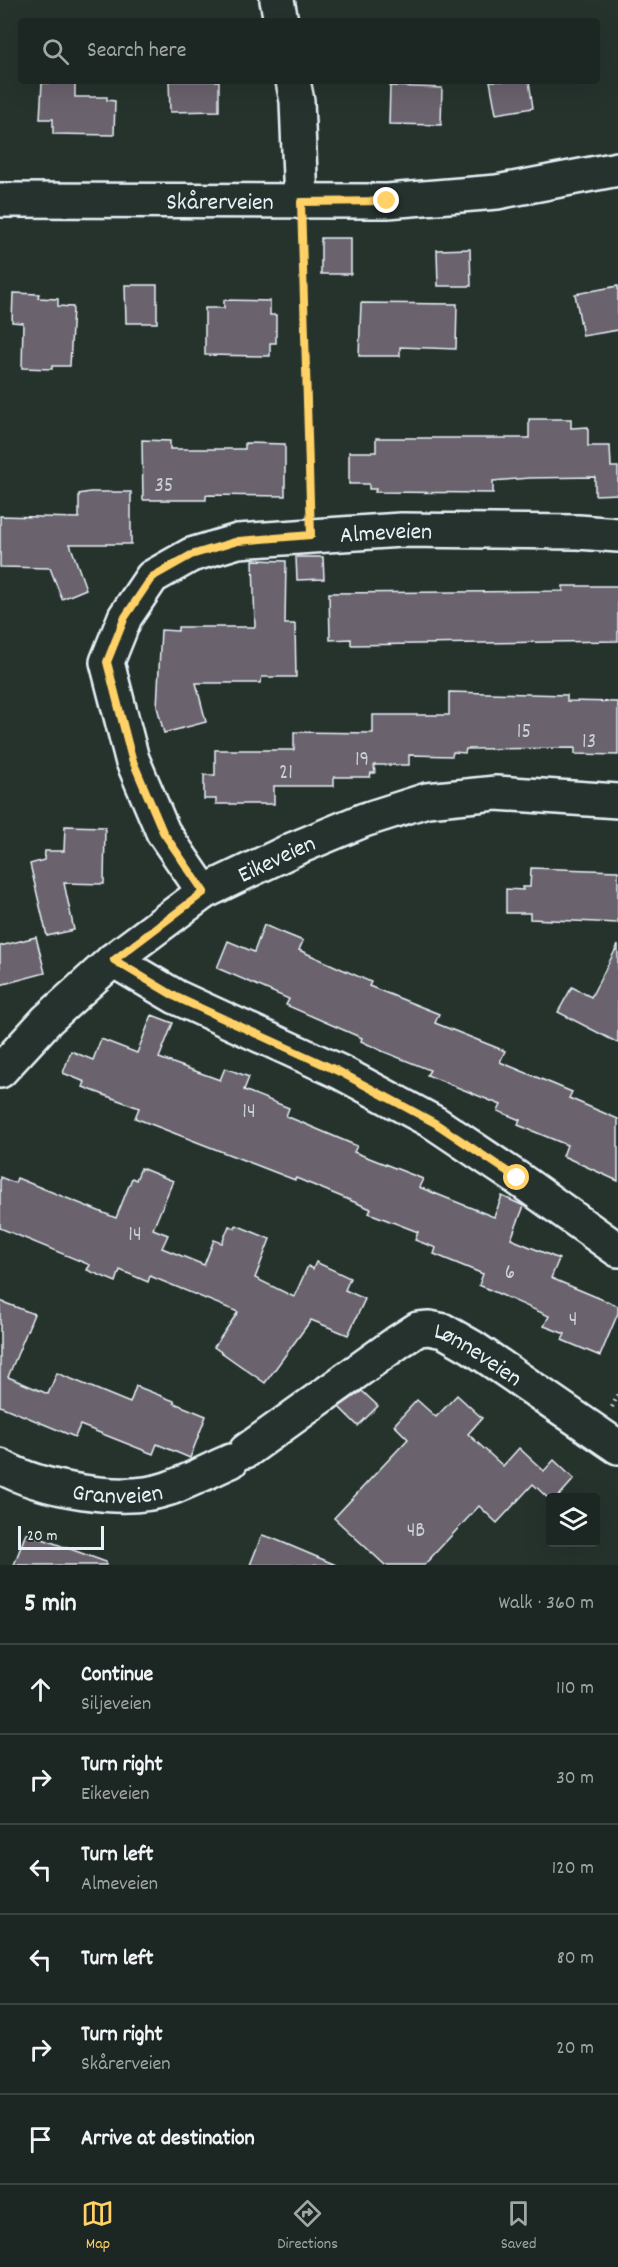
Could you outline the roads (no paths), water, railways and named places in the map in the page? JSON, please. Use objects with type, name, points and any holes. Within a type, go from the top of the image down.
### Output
[{"type":"street","points":[[277,0],[280,18]]},
{"type":"street","points":[[294,84],[297,101],[301,202]]},
{"type":"street","name":"Skårerveien","points":[[0,200],[387,201],[465,196],[527,187],[618,169]]},
{"type":"street","name":"Almeveien","points":[[204,892],[163,832],[132,759],[107,662],[125,617],[152,577],[191,555],[238,541],[401,530],[578,532],[618,535]]},
{"type":"street","name":"Eikeveien","points":[[0,1071],[47,1020],[114,960],[204,892],[294,849],[364,820],[427,800],[496,793],[618,801]]},
{"type":"street","points":[[114,960],[176,997],[340,1072],[435,1123],[618,1250]]},
{"type":"street","name":"Lønneveien","points":[[238,1456],[398,1342],[418,1329],[429,1328],[444,1331],[472,1347],[618,1447]]},
{"type":"street","name":"Granveien","points":[[0,1466],[15,1475],[56,1487],[127,1496],[165,1490],[238,1456]]}]
